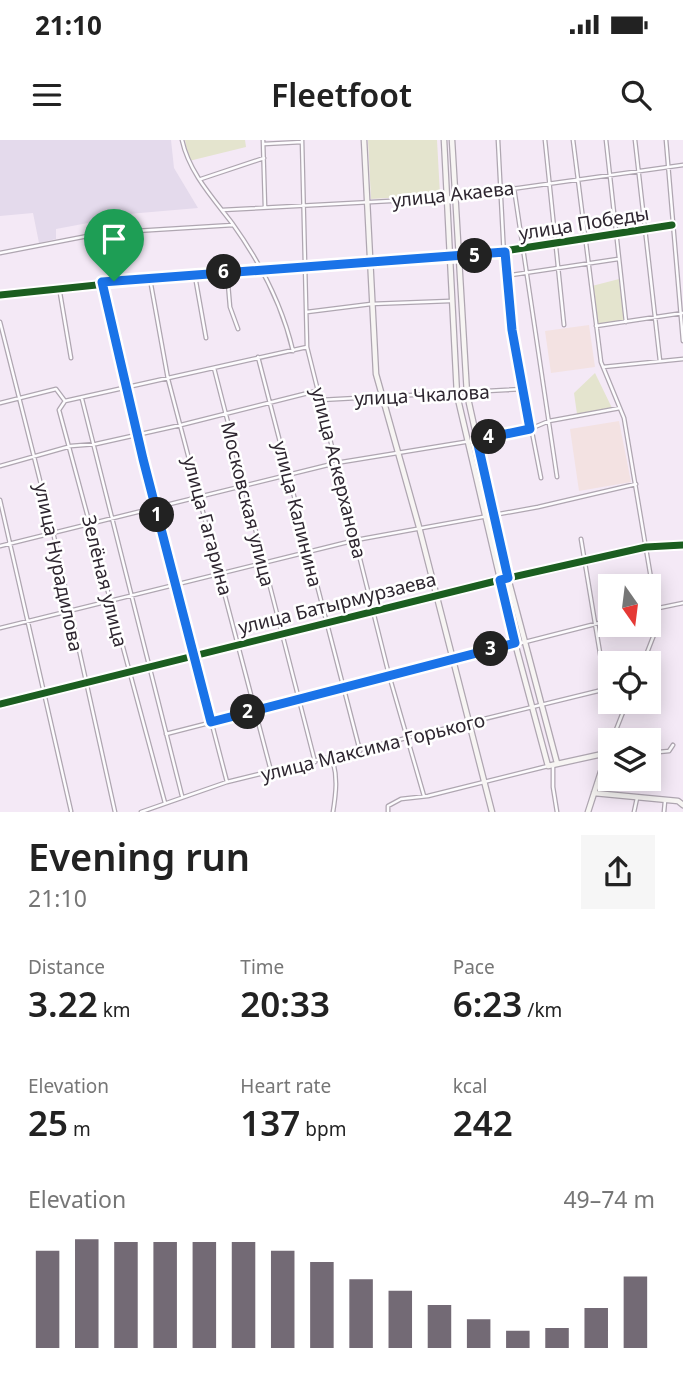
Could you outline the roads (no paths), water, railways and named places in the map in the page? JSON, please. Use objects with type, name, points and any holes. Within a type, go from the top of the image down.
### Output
[{"type":"main road","points":[[364,140],[371,304],[381,398],[437,594],[492,812]]},
{"type":"main road","points":[[444,140],[450,301],[457,395],[515,643],[553,765]]},
{"type":"main road","points":[[452,140],[467,394],[523,641],[542,704],[553,765]]},
{"type":"main road","name":"улица Батырмурзаева","points":[[0,703],[87,684],[195,654],[437,594],[646,547],[683,545]]},
{"type":"main road","points":[[553,765],[598,757]]},
{"type":"main road","points":[[588,812],[598,782]]},
{"type":"main road","points":[[594,793],[665,799],[683,805]]},
{"type":"street","points":[[182,140],[186,159],[261,268],[285,315],[293,351]]},
{"type":"street","points":[[498,140],[505,276],[530,429],[541,478]]},
{"type":"street","points":[[545,140],[564,325]]},
{"type":"street","points":[[573,140],[603,367],[620,408],[650,574]]},
{"type":"street","points":[[606,140],[626,322]]},
{"type":"street","points":[[635,140],[660,361]]},
{"type":"street","points":[[666,140],[671,225],[683,341]]},
{"type":"street","points":[[265,208],[263,142],[302,141]]},
{"type":"street","name":"улица Аскерханова","points":[[302,141],[307,347],[389,675],[424,796]]},
{"type":"street","points":[[201,179],[264,158]]},
{"type":"street","name":"улица Акаева","points":[[222,211],[447,198],[683,165]]},
{"type":"street","points":[[514,188],[557,477]]},
{"type":"street","points":[[0,253],[103,233],[233,225]]},
{"type":"street","name":"улица Победы","points":[[0,295],[59,286],[261,268],[459,258],[671,225]]},
{"type":"street","points":[[505,276],[618,259]]},
{"type":"street","points":[[227,272],[230,307],[238,329]]},
{"type":"street","points":[[195,275],[205,338]]},
{"type":"street","name":"улица Гагарина","points":[[150,279],[168,379],[271,773]]},
{"type":"street","points":[[102,282],[137,435],[227,782]]},
{"type":"street","points":[[59,286],[71,358]]},
{"type":"street","points":[[307,312],[371,304],[450,301]]},
{"type":"street","points":[[596,326],[682,313]]},
{"type":"street","name":"улица Нурадилова","points":[[0,322],[53,532],[115,812]]},
{"type":"street","points":[[0,403],[56,389],[65,401],[82,399],[307,347]]},
{"type":"street","name":"улица Калинина","points":[[258,357],[360,751]]},
{"type":"street","points":[[603,367],[683,359]]},
{"type":"street","name":"Московская улица","points":[[214,368],[314,762]]},
{"type":"street","name":"улица Чкалова","points":[[320,400],[457,395],[524,389]]},
{"type":"street","points":[[0,466],[71,446],[96,444],[137,435],[317,391]]},
{"type":"street","points":[[82,399],[96,444],[182,797]]},
{"type":"street","name":"Зелёная улица","points":[[65,401],[59,410],[71,446],[128,672],[165,803]]},
{"type":"street","points":[[0,546],[336,463],[477,440],[530,429],[549,421],[620,408]]},
{"type":"street","points":[[0,628],[307,551],[419,527],[485,517],[636,484]]},
{"type":"street","points":[[0,500],[12,543],[43,694],[71,811]]},
{"type":"street","points":[[166,734],[597,623],[581,539]]},
{"type":"street","points":[[662,607],[683,603]]},
{"type":"street","name":"улица Максима Горького","points":[[141,812],[227,782],[606,689],[597,623]]},
{"type":"street","points":[[661,752],[669,751],[673,745]]},
{"type":"street","points":[[332,757],[337,782],[333,793],[332,812]]},
{"type":"street","points":[[388,812],[388,806],[401,799],[553,765],[553,787],[558,812]]},
{"type":"street","points":[[634,812],[637,798]]},
{"type":"street","points":[[664,812],[665,799]]}]
